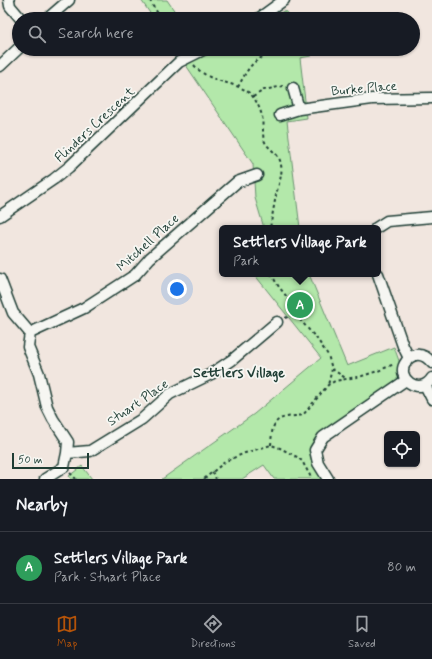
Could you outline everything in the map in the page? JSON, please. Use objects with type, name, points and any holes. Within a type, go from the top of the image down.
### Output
[{"type":"street","points":[[9,0],[10,6],[15,12]]},
{"type":"street","points":[[55,12],[69,0]]},
{"type":"street","points":[[268,12],[284,0]]},
{"type":"street","points":[[0,66],[12,55]]},
{"type":"street","name":"Flinders Crescent","points":[[0,216],[54,180],[180,62],[189,57]]},
{"type":"street","points":[[293,88],[299,109]]},
{"type":"street","name":"Burke Place","points":[[280,114],[299,109],[372,99],[432,98]]},
{"type":"street","name":"Mitchell Place","points":[[30,333],[84,308],[135,275],[150,258],[237,182],[257,175]]},
{"type":"street","points":[[381,225],[387,221],[432,217]]},
{"type":"street","points":[[379,277],[403,346],[408,356],[403,369],[403,374],[410,384],[416,386],[421,386],[429,381],[432,399]]},
{"type":"street","points":[[0,279],[13,314],[30,333],[28,347],[39,374],[47,407],[68,442],[64,467],[46,479]]},
{"type":"street","name":"Stuart Place","points":[[67,453],[90,450],[142,419],[170,394],[211,374],[232,360],[277,322]]},
{"type":"street","points":[[408,356],[425,356],[432,362]]},
{"type":"street","points":[[328,479],[318,463],[315,450],[323,437],[406,380]]},
{"type":"path","points":[[150,0],[158,12]]},
{"type":"path","points":[[238,87],[250,67],[263,56]]},
{"type":"path","points":[[189,57],[202,73],[248,92],[257,103],[262,115],[264,140],[279,157],[282,170],[274,202],[270,225]]},
{"type":"path","points":[[253,98],[264,90],[289,85],[293,88]]},
{"type":"path","points":[[273,277],[287,297],[295,314],[313,334],[328,355],[332,369],[328,385]]},
{"type":"path","points":[[271,445],[272,431],[277,420],[303,415],[328,385],[335,381],[362,376],[378,371],[395,364],[408,356]]},
{"type":"path","points":[[332,369],[347,379]]},
{"type":"path","points":[[204,479],[226,461],[271,445],[280,448],[302,461],[312,479]]},
{"type":"path","points":[[212,472],[216,479]]},
{"type":"green space","points":[[141,0],[167,0],[175,12],[149,12]]},
{"type":"green space","points":[[180,56],[311,56],[300,58],[307,118],[287,121],[300,225],[263,225],[255,198],[253,164]]},
{"type":"green space","points":[[256,277],[310,277],[347,366],[394,347],[406,380],[323,437],[315,450],[328,479],[274,479],[264,465],[242,479],[162,479],[254,414],[321,358]]},
{"type":"green space","points":[[82,466],[92,479],[71,479],[69,476]]},
{"type":"place","name":"Settlers Village Park","points":[[300,305]]},
{"type":"district","name":"Settlers Village","points":[[239,373]]}]
